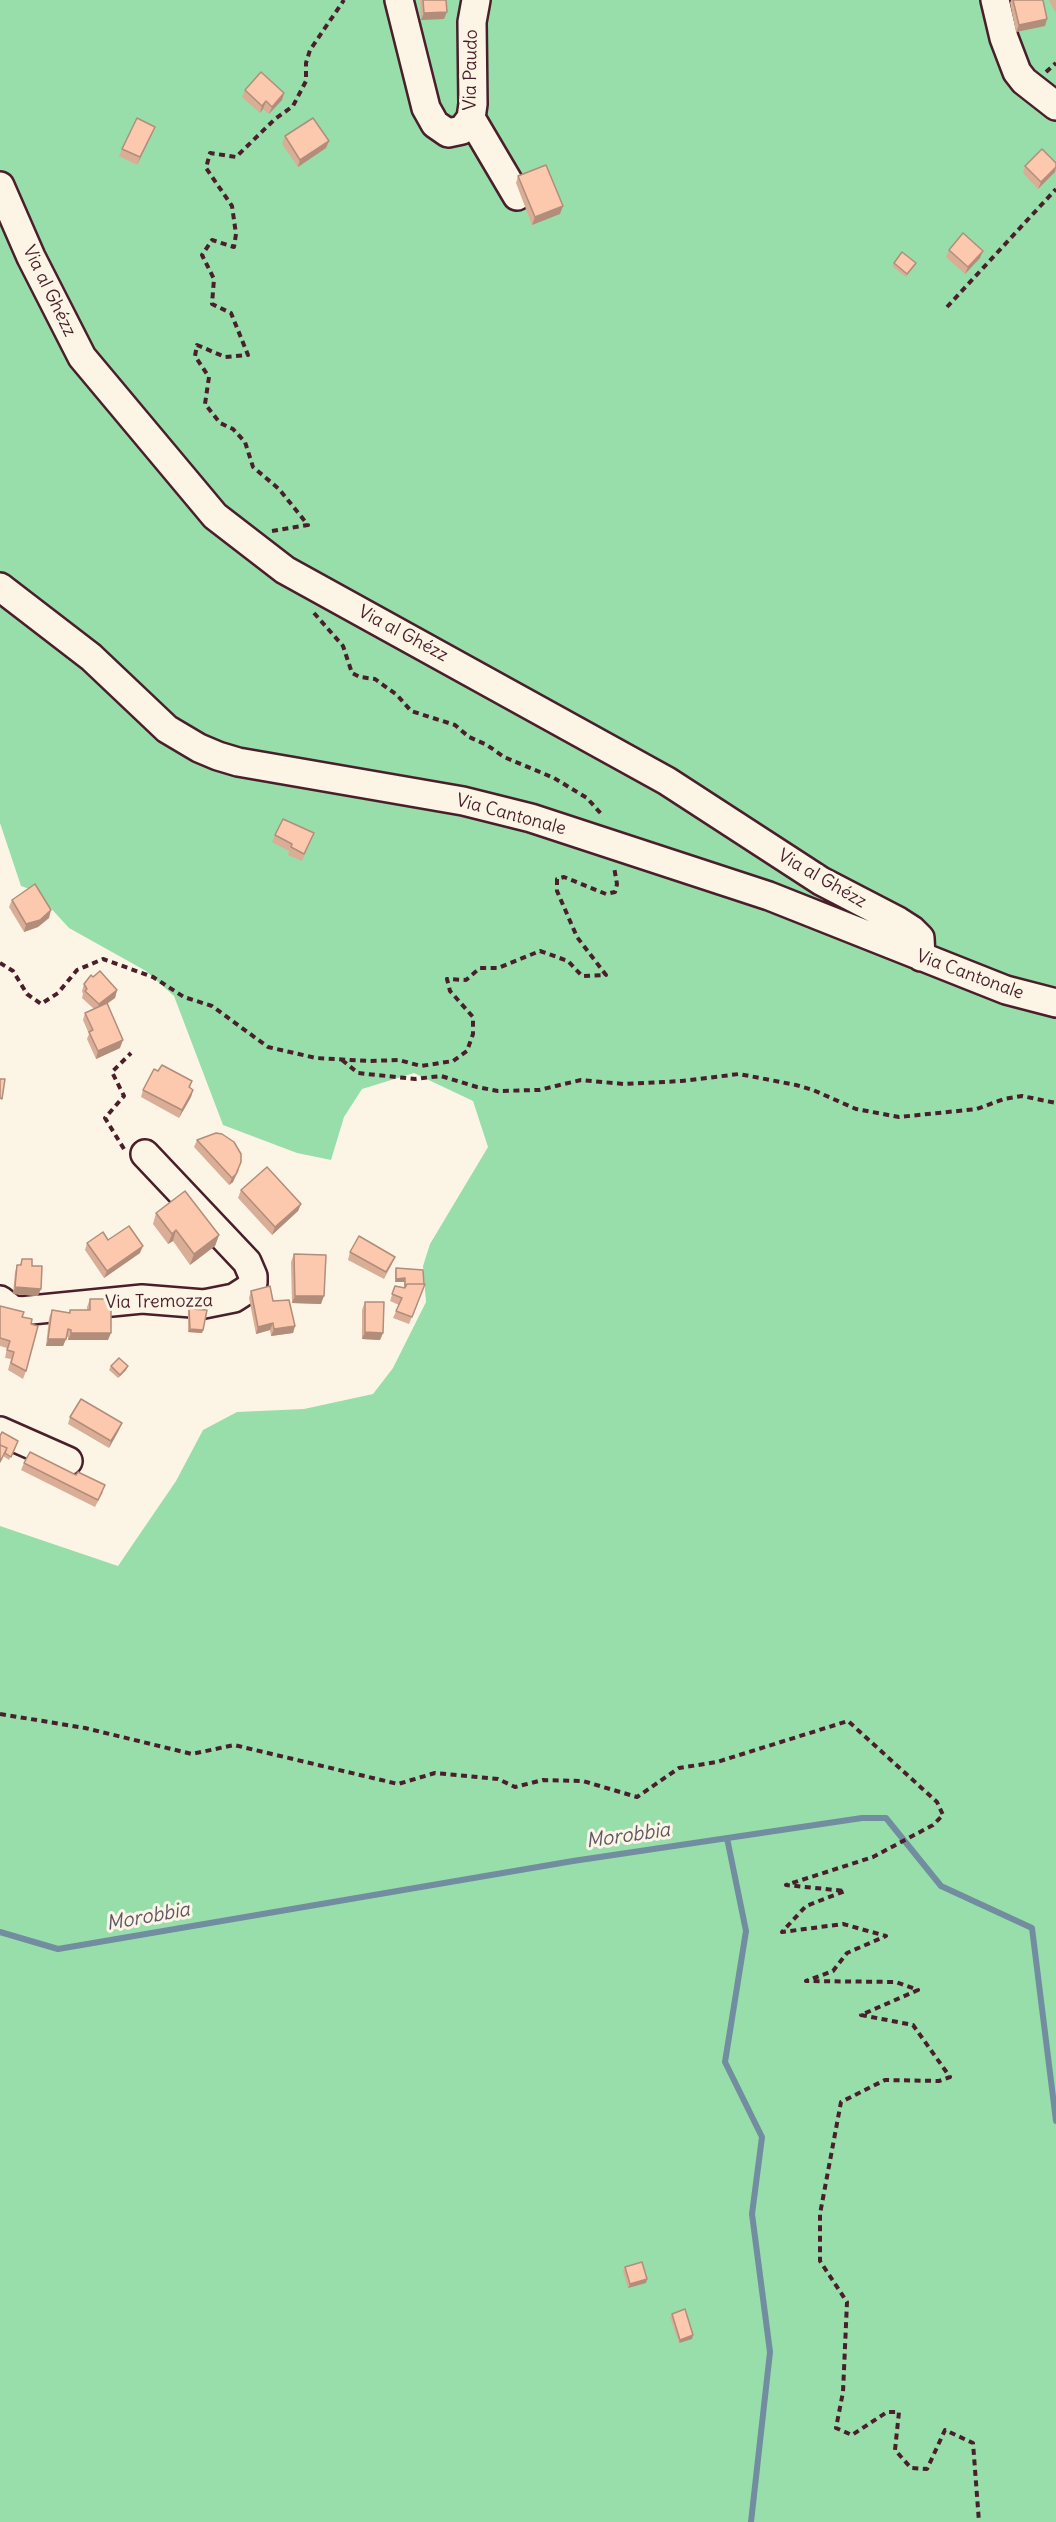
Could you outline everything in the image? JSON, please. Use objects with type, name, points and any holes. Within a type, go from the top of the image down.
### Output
[{"type":"street","points":[[399,0],[426,108],[440,129],[448,133],[463,126],[518,196]]},
{"type":"street","name":"Via Paudo","points":[[463,126],[473,104],[472,22],[476,0]]},
{"type":"street","points":[[995,0],[1004,38],[1017,72],[1024,81],[1056,106]]},
{"type":"street","name":"Via al Ghézz","points":[[0,186],[31,257],[82,357],[215,516],[285,570],[667,781],[821,881],[898,921],[920,938],[921,957]]},
{"type":"street","name":"Via Cantonale","points":[[0,587],[91,657],[160,724],[199,748],[238,762],[495,808],[769,896],[1006,990],[1056,1003]]},
{"type":"street","name":"Via Tremozza","points":[[0,1300],[13,1310],[21,1311],[142,1299],[204,1304],[234,1298],[248,1289],[253,1283],[248,1262],[145,1154]]},
{"type":"street","points":[[0,1431],[68,1461]]},
{"type":"path","points":[[246,539],[308,525],[279,489],[253,467],[245,442],[233,429],[220,423],[205,404],[208,377],[195,356],[197,345],[225,357],[248,355],[231,313],[212,304],[214,279],[202,255],[212,240],[234,248],[236,234],[232,206],[206,168],[210,153],[236,157],[275,119],[293,106],[306,81],[306,63],[310,50],[344,0]]},
{"type":"path","points":[[947,308],[1056,189]]},
{"type":"path","points":[[0,963],[13,971],[27,994],[41,1004],[58,993],[77,970],[103,959],[153,977],[184,997],[212,1006],[268,1047],[316,1058],[399,1060],[421,1066],[453,1060],[467,1051],[473,1034],[473,1017],[450,991],[447,979],[466,980],[480,968],[498,968],[540,951],[568,961],[582,976],[606,975],[577,937],[557,891],[557,879],[564,877],[576,880],[606,894],[615,892],[614,867],[620,860],[615,829],[581,794],[540,771],[504,758],[487,745],[469,737],[455,725],[411,711],[396,695],[375,679],[360,677],[352,673],[343,646],[310,607]]},
{"type":"path","points":[[131,1053],[112,1072],[123,1096],[105,1118],[125,1151],[145,1154]]},
{"type":"path","points":[[341,1060],[358,1073],[415,1079],[441,1076],[477,1088],[498,1091],[539,1090],[581,1080],[624,1084],[681,1081],[739,1074],[796,1085],[856,1109],[876,1115],[899,1117],[977,1109],[1004,1099],[1022,1096],[1056,1103]]},
{"type":"path","points":[[0,1714],[85,1728],[192,1754],[234,1745],[398,1784],[435,1773],[498,1779],[515,1787],[543,1780],[583,1781],[637,1797],[680,1768],[717,1762],[848,1721],[937,1802],[944,1815],[933,1825],[873,1857],[786,1885],[845,1891],[806,1905],[782,1932],[843,1924],[886,1936],[847,1953],[833,1971],[806,1982],[897,1982],[918,1990],[861,2015],[913,2025],[950,2077],[939,2081],[885,2080],[841,2102],[820,2214],[820,2261],[847,2302],[843,2392],[836,2428],[852,2435],[886,2412],[899,2412],[895,2450],[910,2468],[927,2469],[945,2430],[973,2443],[979,2522]]},
{"type":"green space","points":[[0,0],[1056,0],[1056,2522],[0,2522],[0,1526],[118,1566],[176,1481],[203,1430],[237,1412],[304,1409],[373,1394],[393,1368],[426,1302],[423,1266],[430,1244],[488,1147],[473,1101],[414,1073],[362,1089],[344,1117],[331,1160],[297,1153],[223,1125],[174,996],[146,971],[69,928],[35,891],[21,886],[0,823]]},
{"type":"building","points":[[423,0],[446,0],[447,12],[424,13]]},
{"type":"building","points":[[1013,0],[1043,0],[1047,19],[1019,25]]},
{"type":"building","points":[[261,72],[284,93],[272,107],[266,101],[262,106],[245,90]]},
{"type":"building","points":[[137,118],[155,127],[140,157],[122,149]]},
{"type":"building","points":[[313,118],[329,141],[300,160],[285,136]]},
{"type":"building","points":[[1042,149],[1056,163],[1056,167],[1041,182],[1025,166]]},
{"type":"building","points":[[546,165],[563,206],[535,217],[518,176]]},
{"type":"building","points":[[963,233],[983,251],[968,267],[949,250]]},
{"type":"building","points":[[902,252],[916,263],[907,274],[894,263]]},
{"type":"building","points":[[283,819],[314,833],[304,854],[275,835]]},
{"type":"building","points":[[35,884],[51,910],[40,920],[26,924],[12,900]]},
{"type":"building","points":[[100,971],[117,990],[99,1004],[85,991],[87,989],[84,984],[91,975],[93,977]]},
{"type":"building","points":[[107,1003],[123,1040],[98,1051],[89,1032],[93,1030],[85,1013]]},
{"type":"building","points":[[162,1065],[192,1081],[189,1087],[193,1090],[182,1110],[143,1090],[154,1069],[158,1071]]},
{"type":"building","points":[[0,1079],[5,1079],[2,1099],[0,1098]]},
{"type":"building","points":[[216,1133],[234,1142],[241,1154],[241,1162],[232,1178],[197,1140]]},
{"type":"building","points":[[267,1167],[301,1204],[275,1227],[241,1190]]},
{"type":"building","points":[[185,1191],[219,1235],[194,1254],[176,1230],[172,1234],[156,1213]]},
{"type":"building","points":[[129,1226],[143,1246],[107,1271],[87,1243],[103,1232],[108,1240]]},
{"type":"building","points":[[359,1236],[395,1257],[386,1272],[350,1252]]},
{"type":"building","points":[[294,1254],[326,1255],[324,1296],[295,1296]]},
{"type":"building","points":[[22,1259],[32,1259],[32,1266],[42,1266],[41,1289],[15,1287],[17,1265],[21,1265]]},
{"type":"building","points":[[396,1268],[423,1270],[424,1284],[407,1284],[405,1287],[405,1278],[396,1279]]},
{"type":"building","points":[[407,1284],[425,1284],[412,1317],[396,1311],[402,1298],[392,1294],[395,1286],[405,1288]]},
{"type":"building","points":[[270,1286],[273,1301],[289,1300],[295,1326],[274,1329],[273,1323],[258,1327],[251,1291]]},
{"type":"building","points":[[90,1299],[111,1299],[111,1333],[71,1333],[68,1329],[66,1339],[48,1339],[52,1310],[70,1313],[70,1310],[90,1310]]},
{"type":"building","points":[[365,1302],[384,1302],[383,1333],[365,1332]]},
{"type":"building","points":[[0,1306],[24,1312],[22,1317],[32,1319],[31,1324],[38,1326],[26,1371],[11,1363],[14,1352],[7,1350],[10,1341],[0,1338]]},
{"type":"building","points":[[189,1309],[207,1310],[203,1330],[190,1329]]},
{"type":"building","points":[[119,1358],[128,1366],[120,1375],[111,1366]]},
{"type":"building","points":[[81,1399],[122,1423],[111,1441],[70,1417]]},
{"type":"building","points":[[2,1432],[18,1441],[11,1457],[5,1453],[7,1448],[0,1445]]},
{"type":"building","points":[[0,1445],[7,1448],[0,1462]]},
{"type":"building","points":[[30,1452],[76,1475],[78,1472],[105,1485],[98,1500],[24,1463]]},
{"type":"building","points":[[642,2262],[647,2279],[630,2284],[625,2267]]},
{"type":"building","points":[[685,2309],[693,2335],[680,2340],[672,2314]]},
{"type":"waterway","name":"Morobbia","points":[[0,1932],[58,1949],[573,1861],[862,1818],[886,1818],[941,1886],[1032,1928],[1056,2121]]},
{"type":"waterway","points":[[727,1838],[746,1931],[725,2062],[762,2137],[752,2214],[770,2352],[751,2522]]}]
